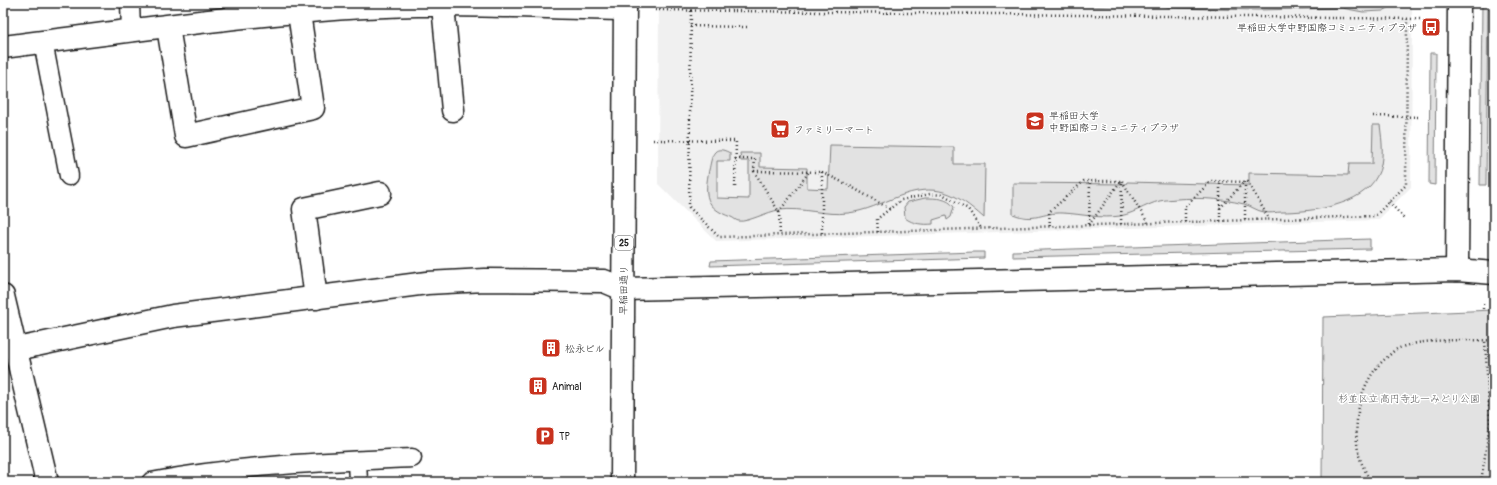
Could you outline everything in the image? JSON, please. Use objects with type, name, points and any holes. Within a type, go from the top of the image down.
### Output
[{"type":"street","points":[[1457,270],[1459,3]]},
{"type":"street","points":[[3,47],[131,30],[168,27],[277,8],[299,13],[418,5],[625,6]]},
{"type":"street","points":[[443,6],[453,110]]},
{"type":"street","name":"早稲田通り","points":[[622,482],[625,6]]},
{"type":"street","points":[[168,27],[186,136],[313,108],[299,13]]},
{"type":"street","points":[[316,298],[304,210],[380,194]]},
{"type":"street","points":[[17,349],[173,316],[427,283],[485,280],[604,281],[623,289],[1457,270],[1494,273]]},
{"type":"street","points":[[3,296],[17,349],[47,482]]},
{"type":"lane","points":[[130,3],[131,30]]},
{"type":"lane","points":[[44,42],[69,176]]},
{"type":"lane","points":[[151,482],[193,474],[322,461],[412,458]]},
{"type":"lane","points":[[357,461],[358,482]]},
{"type":"path","points":[[655,10],[1422,19]]},
{"type":"path","points":[[691,11],[689,207],[719,237],[1375,216],[1406,185],[1407,19]]},
{"type":"path","points":[[690,26],[749,27]]},
{"type":"path","points":[[1373,116],[1421,117]]},
{"type":"path","points":[[653,140],[736,141],[735,189]]},
{"type":"path","points":[[735,159],[755,160],[754,171],[779,212],[780,235]]},
{"type":"path","points":[[754,171],[822,172],[890,209]]},
{"type":"path","points":[[779,212],[810,172]]},
{"type":"path","points":[[822,172],[822,234]]},
{"type":"path","points":[[1050,226],[1049,212],[1084,181],[1121,181]]},
{"type":"path","points":[[1089,225],[1090,181]]},
{"type":"path","points":[[1121,181],[1148,223]]},
{"type":"path","points":[[1121,181],[1121,224]]},
{"type":"path","points":[[1089,225],[1121,181]]},
{"type":"path","points":[[1185,222],[1185,207],[1211,181],[1248,182],[1269,219]]},
{"type":"path","points":[[1220,182],[1220,221]]},
{"type":"path","points":[[1220,208],[1244,182]]},
{"type":"path","points":[[1244,182],[1245,220]]},
{"type":"path","points":[[878,232],[877,219],[890,209],[908,198],[930,194],[944,195],[968,209],[981,228]]},
{"type":"path","points":[[1389,202],[1404,218]]},
{"type":"path","points":[[1483,304],[1483,311]]},
{"type":"path","points":[[1481,482],[1490,423],[1485,340]]},
{"type":"path","points":[[1372,482],[1358,453],[1356,429],[1358,406],[1366,384],[1378,365],[1396,349],[1420,342],[1494,340]]},
{"type":"shaded area","name":"早稲田大学 中野国際コミュニティプラザ","points":[[659,3],[1412,3],[1411,187],[1378,220],[716,241],[658,184]]},
{"type":"green space","points":[[815,3],[905,3],[864,5]]},
{"type":"green space","points":[[905,3],[1392,3],[1390,7],[1383,11],[1363,12],[1342,8],[1257,10],[1173,8],[1151,4],[1098,6]]},
{"type":"green space","points":[[1482,3],[1488,3],[1486,185],[1480,185]]},
{"type":"green space","points":[[1430,53],[1436,53],[1435,185],[1429,184]]},
{"type":"green space","points":[[1373,125],[1380,125],[1382,144],[1382,158],[1380,170],[1377,176],[1370,186],[1360,194],[1348,201],[1321,209],[1268,213],[1235,202],[1215,199],[1176,199],[1160,201],[1132,212],[1113,217],[1056,213],[1027,218],[1013,214],[1013,183],[1126,184],[1127,182],[1249,185],[1249,173],[1348,175],[1349,164],[1372,164]]},
{"type":"green space","points":[[830,145],[954,147],[954,164],[985,164],[984,218],[974,209],[954,196],[934,190],[923,190],[911,193],[855,212],[839,214],[788,209],[770,212],[742,221],[737,221],[722,213],[711,205],[708,200],[707,179],[712,157],[716,151],[724,150],[730,153],[730,161],[717,161],[717,198],[749,199],[749,161],[741,161],[740,153],[760,153],[760,167],[807,168],[807,188],[828,189]]},
{"type":"green space","points":[[925,198],[937,198],[945,200],[951,204],[954,207],[951,217],[947,220],[946,216],[933,220],[933,224],[915,223],[905,218],[904,207],[908,202]]},
{"type":"green space","points":[[1370,239],[1370,249],[1013,257],[1013,251]]},
{"type":"green space","points":[[984,252],[984,258],[710,266],[711,261]]},
{"type":"green space","name":"杉並区立 高円寺北一みどり公園","points":[[1494,310],[1494,482],[1322,482],[1323,317]]},
{"type":"place","name":"早稲田大学中野国際コミュニティプラザ","points":[[1431,27]]},
{"type":"place","name":"早稲田大学 中野国際コミュニティプラザ","points":[[1035,121]]},
{"type":"place","name":"ファミリーマート","points":[[780,129]]},
{"type":"place","name":"松永ビル","points":[[551,348]]},
{"type":"place","name":"Animal","points":[[538,386]]},
{"type":"place","name":"TP","points":[[545,436]]}]
